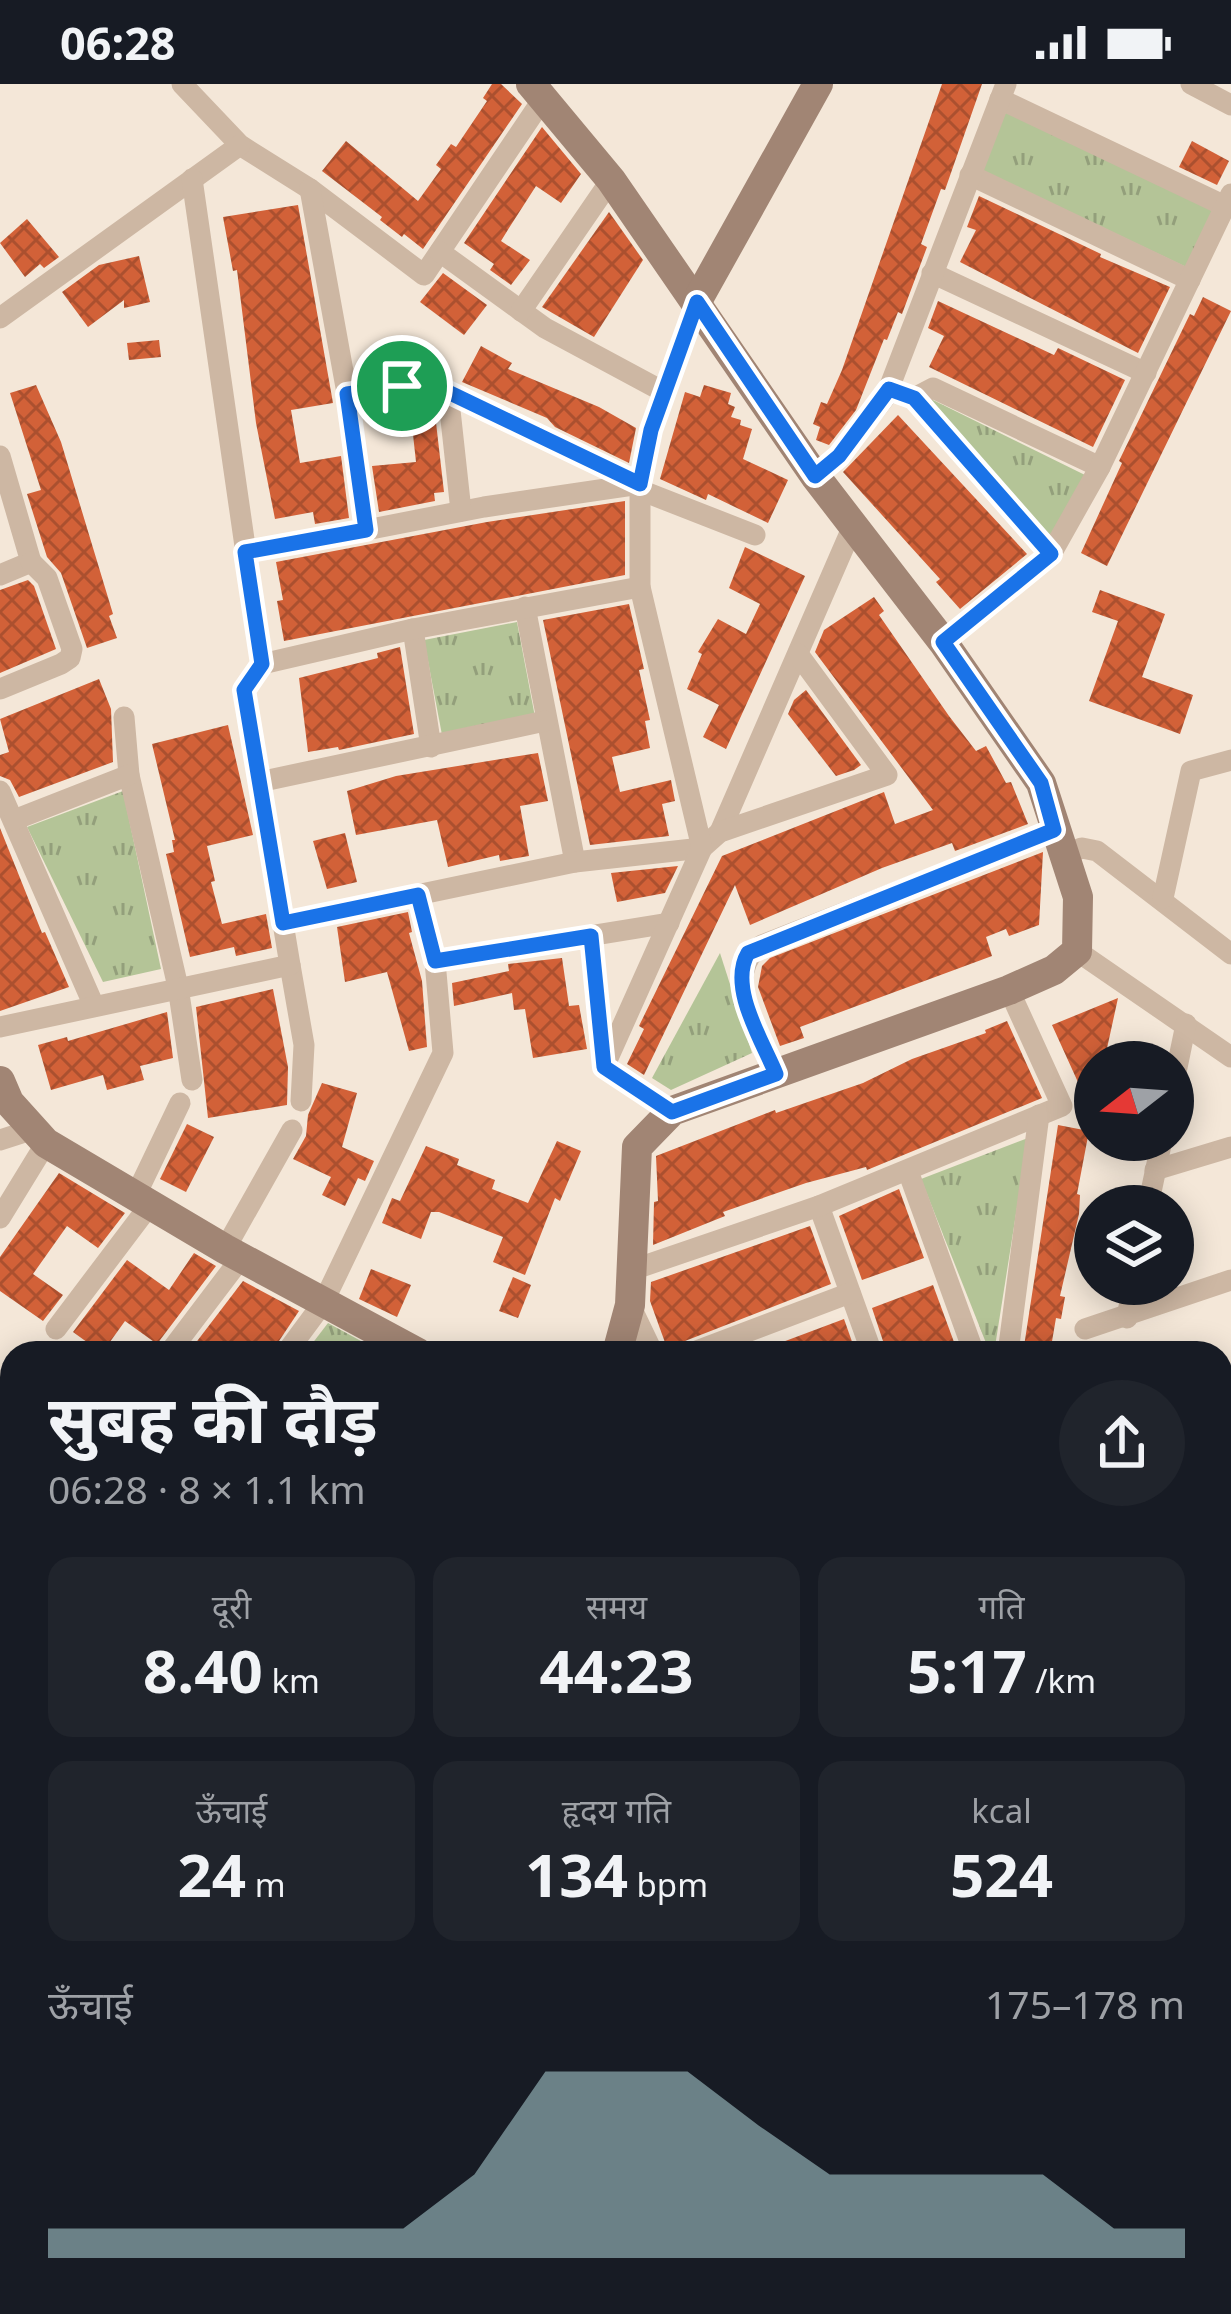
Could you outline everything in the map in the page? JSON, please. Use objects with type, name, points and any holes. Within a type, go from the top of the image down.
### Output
[{"type":"street","points":[[182,84],[240,146],[310,189],[424,275],[537,91],[611,180],[815,476],[943,642],[1041,783],[1078,897],[1077,951],[1054,970],[1009,990],[672,1112],[637,1147],[630,1305],[620,1341]]},
{"type":"street","points":[[702,848],[640,587],[640,487],[651,430],[697,302],[818,84]]},
{"type":"street","points":[[1191,84],[1231,105]]},
{"type":"street","points":[[815,476],[839,456],[889,389],[1003,92],[1228,200],[1100,467],[1051,554],[943,642]]},
{"type":"street","points":[[0,318],[240,146]]},
{"type":"street","points":[[970,175],[1190,280]]},
{"type":"street","points":[[192,179],[262,664]]},
{"type":"street","points":[[521,311],[611,180]]},
{"type":"street","points":[[310,189],[366,530]]},
{"type":"street","points":[[440,252],[521,311],[664,392]]},
{"type":"street","points":[[932,273],[1146,373]]},
{"type":"street","points":[[347,394],[402,386],[448,392],[640,487],[755,535]]},
{"type":"street","points":[[914,398],[933,388],[1100,467]]},
{"type":"street","points":[[889,389],[914,398],[1051,554]]},
{"type":"street","points":[[448,392],[460,512]]},
{"type":"street","points":[[0,456],[32,562],[47,578],[72,649],[70,658],[61,664],[0,689]]},
{"type":"street","points":[[245,552],[460,512],[640,487]]},
{"type":"street","points":[[720,832],[854,526]]},
{"type":"street","points":[[0,575],[32,562]]},
{"type":"street","points":[[301,1101],[304,1045],[244,690],[262,664],[413,629],[640,587]]},
{"type":"street","points":[[526,607],[575,862]]},
{"type":"street","points":[[413,629],[430,747]]},
{"type":"street","points":[[604,1067],[702,848],[720,832],[887,776],[798,654]]},
{"type":"street","points":[[124,717],[128,775],[178,987],[192,1080]]},
{"type":"street","points":[[259,782],[545,722]]},
{"type":"street","points":[[1163,898],[1191,772],[1231,760]]},
{"type":"street","points":[[14,820],[128,775]]},
{"type":"street","points":[[0,791],[94,1006]]},
{"type":"street","points":[[776,1074],[740,984],[748,953],[1060,842],[1097,851],[1231,954]]},
{"type":"street","points":[[283,923],[575,862],[702,848]]},
{"type":"street","points":[[295,1341],[323,1303],[443,1053],[435,961],[418,895]]},
{"type":"street","points":[[435,961],[669,922]]},
{"type":"street","points":[[591,936],[604,1067]]},
{"type":"street","points":[[1077,951],[1231,1057]]},
{"type":"street","points":[[0,1027],[290,965]]},
{"type":"street","points":[[632,1270],[819,1206],[1062,1106],[1009,990]]},
{"type":"street","points":[[1182,1041],[1186,1024]]},
{"type":"street","points":[[604,1067],[672,1112]]},
{"type":"street","points":[[0,1081],[9,1102],[38,1136],[142,1202],[395,1341]]},
{"type":"street","points":[[56,1330],[142,1202],[180,1103]]},
{"type":"street","points":[[1010,1341],[1039,1115]]},
{"type":"street","points":[[177,1341],[233,1254],[292,1130]]},
{"type":"street","points":[[0,1140],[38,1136]]},
{"type":"street","points":[[0,1218],[38,1136]]},
{"type":"street","points":[[1156,1170],[1231,1147]]},
{"type":"street","points":[[1153,1185],[1158,1161]]},
{"type":"street","points":[[908,1171],[970,1341]]},
{"type":"street","points":[[819,1206],[868,1341]]},
{"type":"street","points":[[1084,1329],[1231,1280]]},
{"type":"street","points":[[722,1341],[850,1292]]},
{"type":"street","points":[[630,1305],[647,1341]]},
{"type":"street","points":[[1126,1318],[1129,1305]]},
{"type":"green space","points":[[1006,112],[1213,210],[1186,267],[979,169]]},
{"type":"green space","points":[[931,399],[1085,475],[1052,537],[923,408]]},
{"type":"green space","points":[[517,622],[535,717],[442,735],[424,640]]},
{"type":"green space","points":[[123,791],[161,969],[103,982],[27,827]]},
{"type":"green space","points":[[720,953],[752,1053],[671,1090],[652,1078]]},
{"type":"green space","points":[[1028,1138],[996,1341],[985,1341],[921,1179]]},
{"type":"green space","points":[[328,1323],[361,1341],[314,1341]]},
{"type":"building","points":[[492,84],[501,84],[522,104],[423,249],[322,171],[346,141],[418,201],[441,169],[436,165],[451,144],[456,147],[487,101],[483,98]]},
{"type":"building","points":[[942,84],[982,84],[921,244],[927,247],[902,314],[898,312],[884,339],[856,410],[829,445],[816,440],[820,427],[813,424],[842,370]]},
{"type":"building","points":[[542,127],[581,174],[561,203],[536,186],[509,228],[501,241],[530,260],[511,285],[490,270],[494,264],[464,243]]},
{"type":"building","points":[[1192,141],[1229,161],[1217,185],[1179,167]]},
{"type":"building","points":[[979,196],[1170,287],[1138,353],[960,262],[976,230],[967,227]]},
{"type":"building","points":[[298,205],[333,403],[291,410],[300,463],[341,456],[349,518],[315,524],[313,512],[275,519],[256,423],[237,270],[233,271],[223,217]]},
{"type":"building","points":[[609,212],[643,260],[594,337],[542,307]]},
{"type":"building","points":[[27,219],[59,257],[25,277],[0,243]]},
{"type":"building","points":[[139,256],[150,302],[124,308],[124,300],[88,327],[62,292],[99,265]]},
{"type":"building","points":[[443,273],[487,305],[464,335],[420,302]]},
{"type":"building","points":[[1203,297],[1231,311],[1107,566],[1081,553],[1119,461],[1190,314],[1194,316]]},
{"type":"building","points":[[938,301],[1054,355],[1058,348],[1125,380],[1093,447],[929,367],[944,336],[928,328]]},
{"type":"building","points":[[159,340],[161,357],[129,360],[127,343]]},
{"type":"building","points":[[481,346],[512,363],[508,369],[636,428],[629,463],[555,427],[547,418],[462,382]]},
{"type":"building","points":[[36,385],[61,442],[113,614],[109,616],[117,638],[87,648],[61,573],[47,557],[27,494],[41,490],[10,393]]},
{"type":"building","points":[[704,385],[731,393],[728,404],[735,407],[731,417],[752,429],[743,459],[788,480],[768,523],[708,494],[706,500],[660,479],[685,392],[700,397]]},
{"type":"building","points":[[435,414],[444,492],[434,493],[435,501],[379,512],[372,466],[416,462],[411,416]]},
{"type":"building","points":[[898,415],[1027,554],[960,609],[936,582],[940,579],[843,472]]},
{"type":"building","points":[[625,501],[625,575],[284,641],[276,562]]},
{"type":"building","points":[[745,547],[805,576],[726,749],[703,737],[719,705],[687,689],[702,654],[698,652],[718,619],[746,634],[760,604],[729,588]]},
{"type":"building","points":[[28,580],[56,649],[0,673],[0,590]]},
{"type":"building","points":[[1100,590],[1165,614],[1142,677],[1193,695],[1180,734],[1089,701],[1118,621],[1092,612]]},
{"type":"building","points":[[874,597],[884,611],[879,615],[949,716],[976,751],[986,746],[1006,783],[1011,782],[1028,824],[955,851],[952,843],[882,868],[750,925],[735,885],[644,1075],[627,1064],[644,1029],[639,1026],[722,856],[884,792],[895,824],[933,810],[815,652],[824,630]]},
{"type":"building","points":[[629,604],[644,669],[639,670],[650,720],[645,721],[650,748],[612,757],[620,792],[671,780],[675,801],[662,804],[669,836],[590,845],[543,620]]},
{"type":"building","points":[[400,647],[414,734],[308,752],[299,678],[378,658],[377,653]]},
{"type":"building","points":[[99,679],[111,709],[113,762],[19,797],[10,780],[0,776],[0,755],[9,752],[0,719]]},
{"type":"building","points":[[806,690],[861,765],[854,770],[836,776],[788,714]]},
{"type":"building","points":[[228,725],[253,835],[207,846],[215,881],[211,882],[222,924],[266,914],[272,948],[236,956],[234,947],[190,957],[166,854],[174,852],[175,840],[152,744]]},
{"type":"building","points":[[538,753],[548,801],[520,806],[529,856],[500,861],[499,855],[448,867],[437,820],[356,835],[347,791],[396,776]]},
{"type":"building","points":[[0,828],[69,987],[0,1011]]},
{"type":"building","points":[[345,833],[357,882],[327,889],[313,841]]},
{"type":"building","points":[[1043,852],[1039,925],[1009,936],[1006,929],[986,937],[992,956],[800,1027],[804,1038],[780,1046],[758,987],[762,966],[770,958]]},
{"type":"building","points":[[678,866],[665,893],[617,902],[611,873]]},
{"type":"building","points":[[408,912],[422,981],[427,1047],[409,1051],[387,972],[345,982],[337,927]]},
{"type":"building","points":[[562,958],[569,1006],[579,1005],[587,1049],[533,1058],[525,1009],[514,1010],[512,993],[454,1006],[452,983],[509,971],[508,964]]},
{"type":"building","points":[[273,989],[288,1067],[287,1105],[208,1118],[196,1007]]},
{"type":"building","points":[[1118,998],[1109,1041],[1074,1041],[1074,1073],[1052,1025]]},
{"type":"building","points":[[167,1012],[173,1058],[140,1066],[144,1080],[107,1090],[103,1075],[51,1090],[38,1045]]},
{"type":"building","points":[[1007,1021],[1042,1098],[867,1170],[806,1183],[723,1212],[725,1216],[653,1245],[656,1156],[775,1110],[863,1083]]},
{"type":"building","points":[[322,1083],[357,1093],[342,1147],[374,1161],[365,1181],[358,1178],[345,1206],[322,1195],[331,1177],[293,1159],[306,1136],[308,1115]]},
{"type":"building","points":[[187,1124],[214,1137],[186,1192],[160,1179]]},
{"type":"building","points":[[1058,1125],[1074,1128],[1074,1161],[1083,1161],[1079,1185],[1074,1185],[1074,1236],[1060,1296],[1065,1297],[1052,1341],[1025,1341]]},
{"type":"building","points":[[557,1141],[581,1151],[560,1201],[555,1198],[525,1275],[493,1262],[503,1237],[439,1212],[431,1212],[421,1239],[382,1223],[392,1198],[400,1201],[426,1146],[495,1180],[492,1189],[528,1203]]},
{"type":"building","points":[[59,1173],[125,1213],[98,1248],[67,1226],[33,1274],[63,1295],[43,1321],[0,1291],[0,1257]]},
{"type":"building","points":[[899,1189],[924,1258],[862,1280],[839,1216]]},
{"type":"building","points":[[810,1226],[831,1284],[685,1341],[664,1341],[650,1301],[651,1282]]},
{"type":"building","points":[[194,1253],[216,1266],[159,1341],[125,1321],[111,1341],[85,1341],[73,1332],[127,1260],[169,1290]]},
{"type":"building","points":[[371,1269],[411,1285],[397,1317],[359,1299]]},
{"type":"building","points":[[513,1277],[531,1285],[518,1318],[499,1311]]},
{"type":"building","points":[[243,1281],[299,1311],[279,1341],[197,1341]]},
{"type":"building","points":[[933,1285],[954,1341],[883,1341],[872,1308]]},
{"type":"building","points":[[844,1319],[852,1341],[786,1341]]},
{"type":"route","points":[[697,302],[815,476],[839,456],[889,389],[914,398],[1051,554],[943,642],[1041,783],[1054,830],[748,953],[740,984],[776,1074],[672,1112],[604,1067],[591,936],[435,961],[418,895],[283,923],[244,690],[262,664],[245,552],[366,530],[347,394],[402,386],[448,392],[640,484],[651,430],[697,302]]}]
